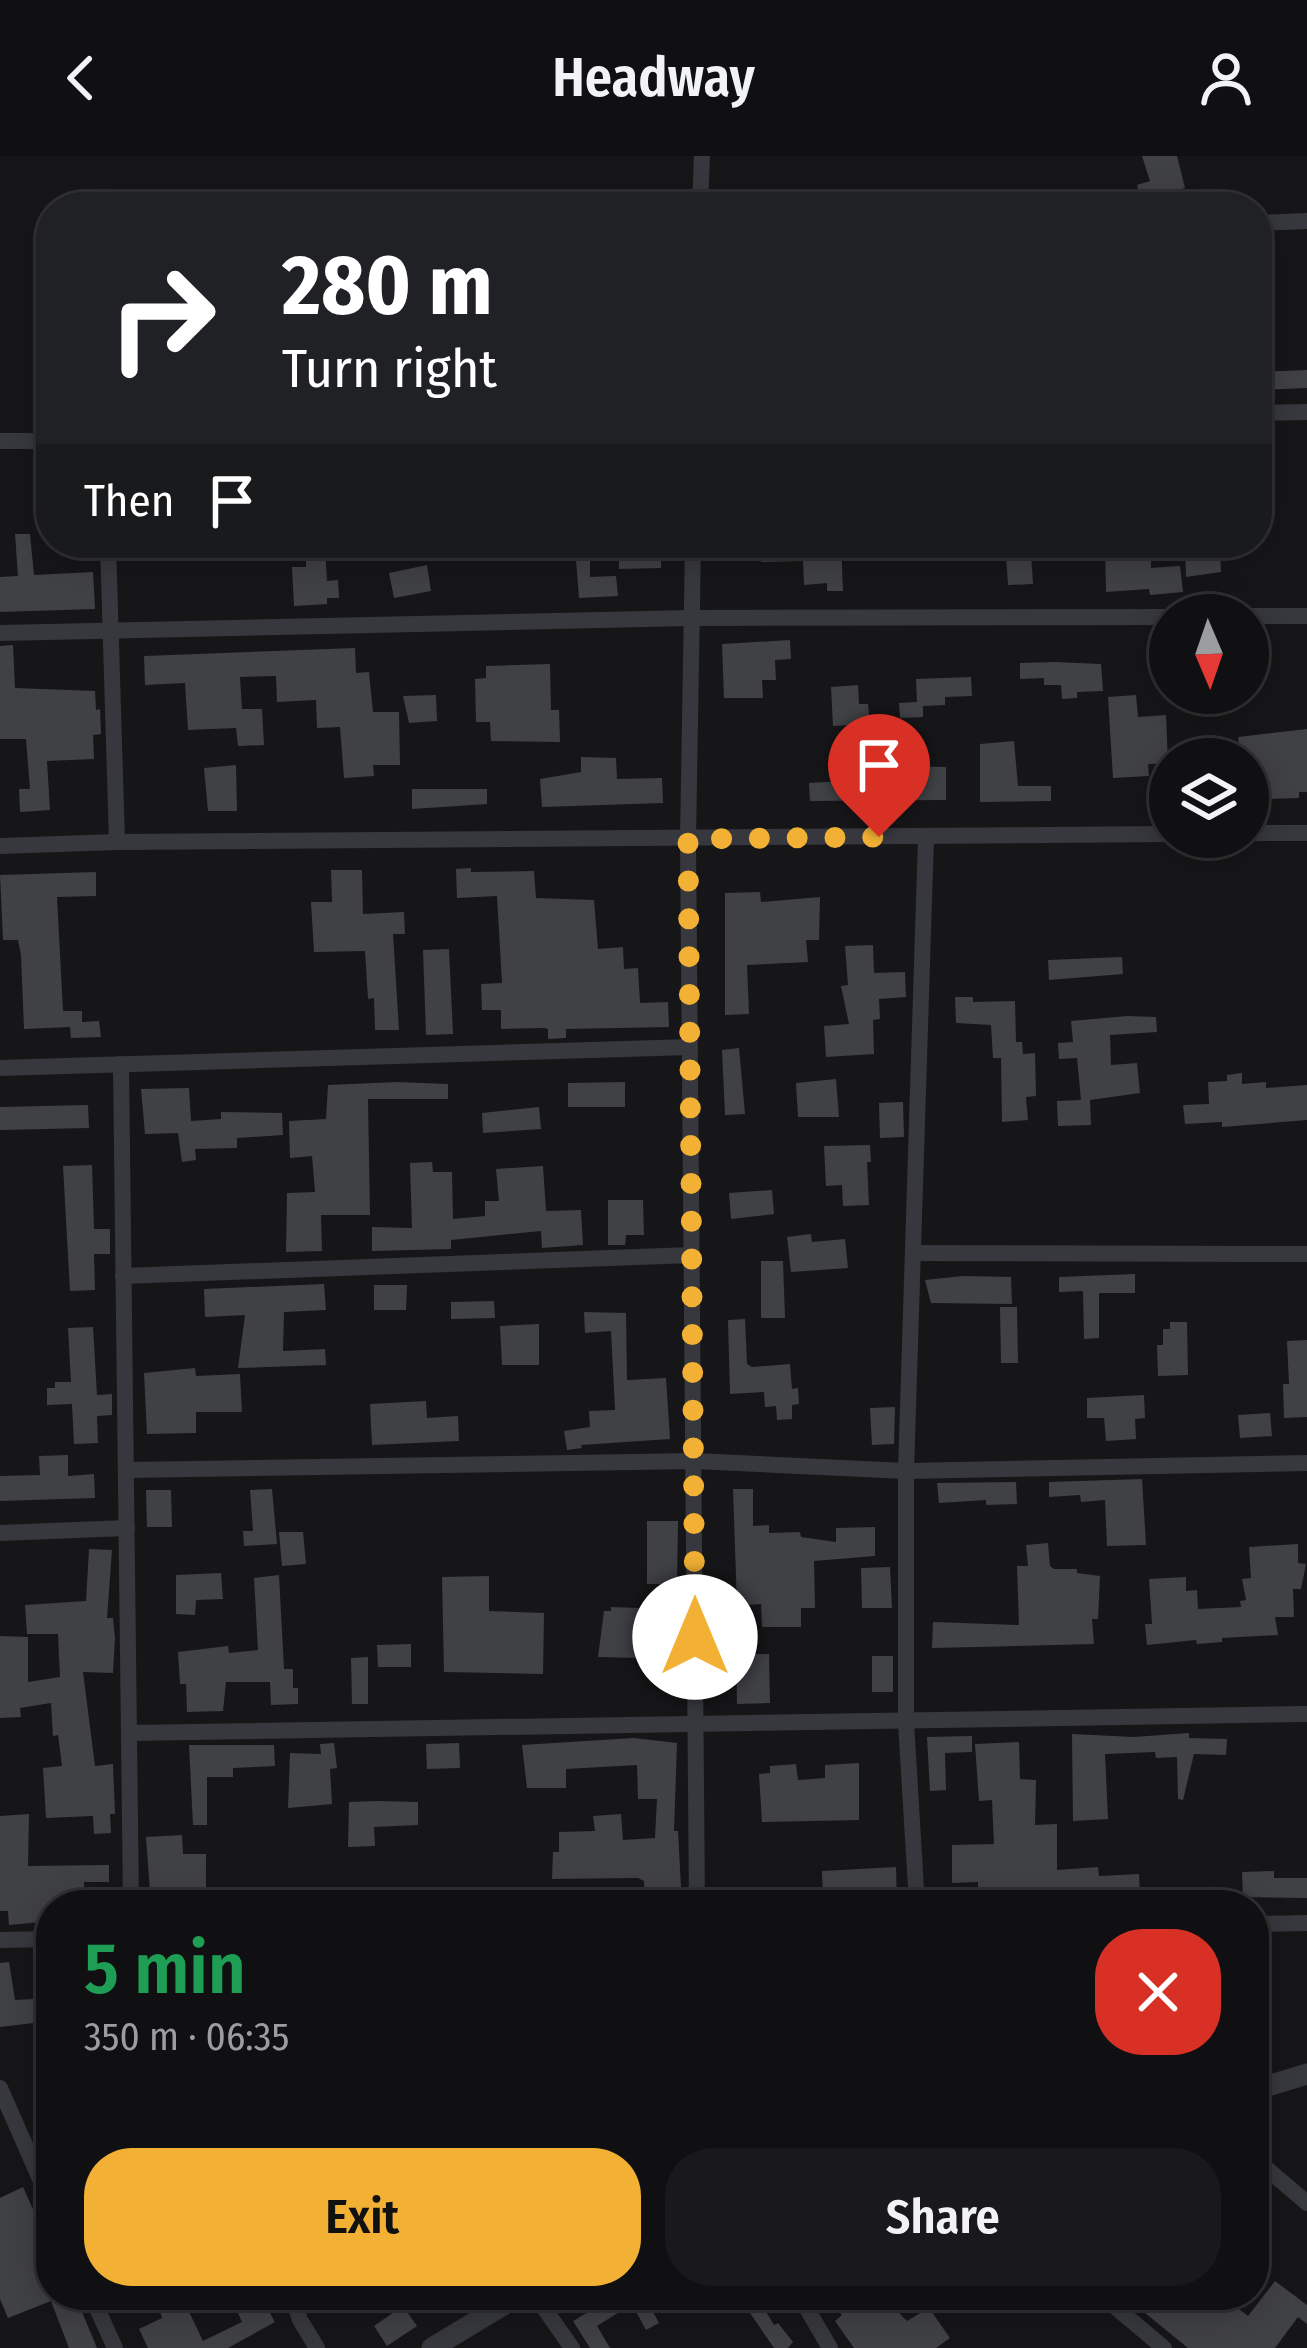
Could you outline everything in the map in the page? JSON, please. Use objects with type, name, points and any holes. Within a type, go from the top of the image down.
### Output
[{"type":"street","points":[[701,192],[702,156]]},
{"type":"street","points":[[1272,222],[1307,220]]},
{"type":"street","points":[[1272,413],[1307,412]]},
{"type":"street","points":[[0,441],[36,441]]},
{"type":"street","points":[[108,558],[117,842]]},
{"type":"street","points":[[693,558],[688,839],[698,1890]]},
{"type":"street","points":[[0,633],[692,618],[1149,616]]},
{"type":"street","points":[[1269,616],[1307,616]]},
{"type":"street","points":[[1269,833],[1307,832]]},
{"type":"street","points":[[0,846],[1149,834]]},
{"type":"street","points":[[916,1890],[906,1722],[906,1471],[926,837]]},
{"type":"street","points":[[0,1068],[690,1047]]},
{"type":"street","points":[[121,1064],[131,1890]]},
{"type":"street","points":[[913,1253],[1307,1254]]},
{"type":"street","points":[[124,1276],[692,1255]]},
{"type":"street","points":[[126,1470],[695,1461],[906,1471],[1307,1463]]},
{"type":"street","points":[[0,1533],[127,1528]]},
{"type":"street","points":[[129,1733],[1307,1714]]},
{"type":"street","points":[[1269,1924],[1307,1923]]},
{"type":"street","points":[[0,1940],[36,1939]]},
{"type":"street","points":[[1269,2085],[1307,2074]]},
{"type":"street","points":[[0,2088],[36,2170]]},
{"type":"street","points":[[1269,2171],[1307,2203]]},
{"type":"street","points":[[99,2310],[115,2348]]},
{"type":"street","points":[[297,2310],[317,2348]]},
{"type":"street","points":[[432,2348],[495,2310]]},
{"type":"street","points":[[545,2310],[572,2348]]},
{"type":"street","points":[[808,2310],[830,2348]]},
{"type":"street","points":[[1119,2310],[1164,2348]]},
{"type":"building","points":[[1142,156],[1177,156],[1185,188],[1139,192],[1137,185],[1150,181]]},
{"type":"building","points":[[1307,370],[1307,388],[1272,389],[1272,371]]},
{"type":"building","points":[[15,534],[30,534],[34,575],[93,572],[95,609],[0,612],[0,577],[18,576]]},
{"type":"building","points":[[306,558],[326,558],[327,581],[338,580],[339,598],[327,598],[327,604],[294,606],[292,567],[306,567]]},
{"type":"building","points":[[576,558],[590,558],[590,577],[616,576],[618,596],[579,598]]},
{"type":"building","points":[[619,558],[661,558],[661,568],[619,569]]},
{"type":"building","points":[[761,558],[842,558],[843,591],[827,591],[827,583],[804,585],[803,561],[761,562]]},
{"type":"building","points":[[1006,558],[1031,558],[1033,584],[1008,585]]},
{"type":"building","points":[[1105,558],[1151,558],[1151,568],[1180,566],[1183,592],[1150,594],[1149,589],[1106,592]]},
{"type":"building","points":[[1185,558],[1220,558],[1221,572],[1186,577]]},
{"type":"building","points":[[427,565],[431,591],[394,598],[389,573]]},
{"type":"building","points":[[790,640],[791,659],[775,660],[776,680],[762,680],[763,698],[724,698],[722,644]]},
{"type":"building","points":[[13,645],[15,688],[95,691],[96,710],[100,709],[101,734],[93,735],[94,759],[47,761],[50,810],[20,812],[19,789],[30,789],[26,739],[0,739],[0,646]]},
{"type":"building","points":[[355,648],[356,673],[369,672],[373,712],[399,712],[400,765],[373,765],[374,776],[344,778],[340,727],[317,728],[316,700],[277,702],[276,676],[240,677],[242,709],[262,709],[264,745],[238,746],[236,728],[188,730],[185,683],[145,685],[144,656]]},
{"type":"building","points":[[1020,663],[1101,664],[1103,691],[1077,692],[1077,698],[1062,699],[1061,685],[1044,685],[1044,678],[1020,679]]},
{"type":"building","points":[[550,664],[551,710],[559,710],[560,742],[491,741],[490,722],[476,722],[475,679],[486,678],[486,666]]},
{"type":"building","points":[[971,677],[972,696],[945,697],[945,705],[923,706],[923,717],[900,718],[899,703],[917,702],[916,679]]},
{"type":"building","points":[[858,685],[859,704],[868,704],[870,724],[833,726],[831,687]]},
{"type":"building","points":[[436,695],[437,721],[409,723],[403,696]]},
{"type":"building","points":[[1136,695],[1138,717],[1166,715],[1167,738],[1149,738],[1149,776],[1113,778],[1108,697]]},
{"type":"building","points":[[892,721],[900,766],[946,767],[946,800],[810,801],[809,783],[857,780],[856,756],[874,756],[872,722]]},
{"type":"building","points":[[1307,729],[1307,792],[1299,792],[1299,798],[1269,799],[1269,738],[1238,737]]},
{"type":"building","points":[[1014,741],[1018,786],[1051,786],[1051,801],[980,802],[980,744]]},
{"type":"building","points":[[581,757],[616,758],[617,779],[662,778],[663,803],[542,807],[540,779],[581,772]]},
{"type":"building","points":[[236,765],[237,811],[208,811],[204,768]]},
{"type":"building","points":[[412,789],[487,789],[487,804],[412,809]]},
{"type":"building","points":[[471,868],[471,872],[534,871],[536,898],[594,900],[598,949],[623,947],[624,969],[638,968],[640,1003],[668,1002],[669,1027],[566,1029],[566,1038],[548,1039],[544,1028],[501,1029],[501,1010],[482,1010],[481,984],[502,983],[497,896],[457,898],[456,869]]},
{"type":"building","points":[[331,870],[362,870],[363,914],[404,912],[405,934],[393,934],[399,1030],[375,1030],[365,951],[314,952],[311,902],[332,902]]},
{"type":"building","points":[[96,872],[96,896],[57,897],[63,1011],[82,1011],[82,1022],[99,1021],[101,1037],[71,1038],[70,1027],[24,1029],[21,955],[18,940],[3,940],[0,875]]},
{"type":"building","points":[[760,892],[761,902],[820,897],[819,940],[806,940],[808,962],[747,965],[749,1014],[725,1015],[725,893]]},
{"type":"building","points":[[873,945],[874,973],[905,972],[906,997],[879,999],[880,1019],[873,1020],[874,1054],[826,1057],[824,1026],[849,1024],[841,986],[848,985],[845,946]]},
{"type":"building","points":[[449,949],[453,1034],[426,1035],[423,950]]},
{"type":"building","points":[[1122,957],[1123,974],[1049,980],[1048,960]]},
{"type":"building","points":[[955,997],[973,997],[973,1002],[1015,1001],[1016,1042],[1022,1042],[1023,1054],[1035,1053],[1036,1096],[1026,1097],[1028,1120],[1002,1122],[1001,1058],[993,1058],[991,1025],[956,1023]]},
{"type":"building","points":[[1156,1017],[1157,1032],[1110,1035],[1111,1065],[1137,1063],[1140,1093],[1090,1100],[1091,1125],[1058,1126],[1057,1101],[1081,1100],[1077,1058],[1059,1059],[1058,1043],[1073,1042],[1071,1021]]},
{"type":"building","points":[[739,1048],[745,1114],[725,1115],[722,1050]]},
{"type":"building","points":[[1242,1073],[1242,1084],[1266,1082],[1266,1088],[1307,1085],[1307,1120],[1222,1127],[1222,1122],[1185,1124],[1183,1105],[1209,1104],[1208,1082],[1227,1081],[1227,1075]]},
{"type":"building","points":[[836,1079],[839,1117],[798,1117],[796,1083]]},
{"type":"building","points":[[625,1082],[625,1107],[568,1107],[568,1083]]},
{"type":"building","points":[[448,1084],[448,1099],[368,1099],[370,1215],[321,1215],[322,1251],[286,1252],[287,1193],[315,1192],[312,1156],[290,1158],[289,1121],[326,1119],[328,1085]]},
{"type":"building","points":[[189,1088],[191,1121],[221,1119],[221,1112],[282,1113],[283,1135],[237,1138],[237,1148],[195,1149],[196,1160],[182,1162],[178,1133],[145,1134],[141,1089]]},
{"type":"building","points":[[903,1102],[904,1137],[880,1138],[879,1103]]},
{"type":"building","points":[[88,1105],[89,1128],[0,1130],[0,1107]]},
{"type":"building","points":[[539,1107],[541,1129],[483,1133],[482,1113]]},
{"type":"building","points":[[870,1145],[869,1205],[843,1206],[842,1185],[826,1186],[824,1146]]},
{"type":"building","points":[[432,1162],[433,1172],[452,1172],[453,1219],[485,1216],[485,1201],[499,1201],[496,1169],[543,1166],[546,1211],[581,1210],[583,1245],[542,1248],[541,1231],[451,1240],[451,1249],[372,1251],[372,1227],[412,1228],[410,1163]]},
{"type":"building","points":[[92,1165],[94,1229],[110,1229],[110,1254],[94,1254],[95,1290],[70,1291],[63,1166]]},
{"type":"building","points":[[772,1190],[774,1214],[731,1219],[729,1193]]},
{"type":"building","points":[[608,1200],[643,1200],[644,1235],[626,1235],[625,1245],[608,1245]]},
{"type":"building","points":[[811,1234],[812,1242],[845,1239],[848,1268],[791,1272],[787,1237]]},
{"type":"building","points":[[761,1261],[783,1261],[785,1318],[761,1318]]},
{"type":"building","points":[[1135,1274],[1135,1293],[1099,1293],[1099,1338],[1084,1339],[1083,1291],[1059,1292],[1059,1277]]},
{"type":"building","points":[[1011,1277],[1012,1304],[931,1303],[925,1280]]},
{"type":"building","points":[[324,1284],[326,1310],[284,1312],[283,1351],[325,1349],[326,1365],[238,1368],[245,1315],[205,1317],[204,1289]]},
{"type":"building","points":[[374,1285],[407,1285],[406,1310],[374,1310]]},
{"type":"building","points":[[494,1301],[495,1318],[451,1319],[451,1302]]},
{"type":"building","points":[[1000,1307],[1017,1307],[1018,1363],[1001,1363]]},
{"type":"building","points":[[584,1312],[626,1313],[627,1380],[666,1378],[670,1439],[567,1450],[564,1431],[590,1427],[589,1411],[615,1410],[611,1331],[585,1333]]},
{"type":"building","points":[[745,1319],[747,1364],[790,1364],[799,1404],[792,1405],[792,1419],[777,1420],[776,1406],[765,1407],[764,1392],[730,1394],[728,1320]]},
{"type":"building","points":[[1170,1322],[1187,1322],[1188,1375],[1158,1376],[1157,1345],[1163,1345],[1163,1329],[1170,1329]]},
{"type":"building","points":[[539,1324],[539,1365],[502,1365],[500,1326]]},
{"type":"building","points":[[93,1327],[97,1395],[112,1394],[112,1415],[97,1416],[98,1443],[74,1444],[72,1404],[47,1405],[47,1388],[55,1388],[55,1382],[71,1382],[68,1328]]},
{"type":"building","points":[[1307,1340],[1307,1417],[1284,1418],[1283,1384],[1289,1384],[1287,1341]]},
{"type":"building","points":[[195,1368],[196,1376],[240,1374],[242,1412],[196,1412],[196,1433],[147,1434],[144,1373]]},
{"type":"building","points":[[1144,1395],[1145,1418],[1135,1419],[1136,1439],[1106,1441],[1104,1418],[1087,1418],[1087,1398]]},
{"type":"building","points":[[426,1401],[427,1418],[458,1416],[459,1441],[372,1445],[370,1404]]},
{"type":"building","points":[[895,1407],[894,1444],[872,1445],[870,1408]]},
{"type":"building","points":[[1270,1413],[1272,1436],[1240,1438],[1238,1415]]},
{"type":"building","points":[[68,1455],[68,1476],[94,1474],[95,1498],[0,1501],[0,1476],[40,1475],[39,1456]]},
{"type":"building","points":[[1142,1479],[1146,1545],[1107,1546],[1105,1500],[1081,1502],[1080,1495],[1049,1497],[1049,1482]]},
{"type":"building","points":[[1016,1482],[1017,1504],[986,1505],[986,1500],[939,1503],[937,1483]]},
{"type":"building","points":[[272,1489],[277,1544],[244,1546],[243,1531],[253,1531],[250,1490]]},
{"type":"building","points":[[733,1489],[753,1489],[753,1526],[769,1525],[769,1533],[800,1532],[801,1537],[836,1542],[836,1528],[875,1527],[875,1556],[814,1561],[815,1608],[801,1608],[801,1627],[762,1627],[761,1604],[737,1606]]},
{"type":"building","points":[[146,1490],[171,1490],[172,1527],[147,1527]]},
{"type":"building","points":[[647,1521],[678,1521],[677,1584],[647,1584]]},
{"type":"building","points":[[279,1532],[303,1532],[306,1564],[282,1566]]},
{"type":"building","points":[[1048,1543],[1054,1569],[1100,1576],[1098,1619],[1092,1619],[1094,1644],[932,1648],[933,1622],[1019,1625],[1017,1566],[1028,1566],[1026,1545]]},
{"type":"building","points":[[1298,1544],[1298,1563],[1306,1564],[1301,1589],[1293,1589],[1294,1617],[1275,1617],[1278,1635],[1147,1645],[1145,1624],[1152,1624],[1149,1579],[1186,1577],[1186,1591],[1197,1590],[1198,1609],[1241,1607],[1240,1601],[1246,1600],[1242,1579],[1251,1578],[1249,1547]]},
{"type":"building","points":[[89,1549],[112,1550],[107,1618],[113,1618],[115,1638],[113,1673],[83,1672],[95,1766],[113,1764],[111,1833],[94,1834],[93,1816],[46,1818],[43,1768],[62,1766],[58,1735],[53,1736],[51,1703],[20,1708],[21,1717],[0,1718],[0,1636],[28,1637],[28,1682],[60,1677],[58,1634],[27,1634],[25,1605],[86,1601]]},
{"type":"building","points":[[890,1567],[892,1608],[862,1608],[861,1568]]},
{"type":"building","points":[[221,1573],[223,1599],[196,1600],[195,1615],[176,1614],[176,1575]]},
{"type":"building","points":[[279,1575],[284,1669],[293,1669],[298,1704],[271,1705],[270,1682],[226,1682],[223,1711],[187,1712],[178,1652],[228,1646],[229,1653],[258,1650],[254,1578]]},
{"type":"building","points":[[489,1576],[489,1611],[544,1613],[543,1674],[444,1672],[442,1577]]},
{"type":"building","points":[[639,1608],[637,1658],[598,1657],[604,1611]]},
{"type":"building","points":[[411,1644],[411,1667],[378,1667],[377,1645]]},
{"type":"building","points":[[736,1654],[769,1654],[770,1703],[737,1704]]},
{"type":"building","points":[[872,1656],[893,1656],[893,1692],[872,1692]]},
{"type":"building","points":[[368,1657],[368,1704],[352,1704],[351,1658]]},
{"type":"building","points":[[1189,1733],[1189,1738],[1227,1739],[1226,1755],[1194,1754],[1183,1800],[1178,1799],[1177,1757],[1156,1758],[1155,1752],[1105,1754],[1108,1819],[1073,1821],[1072,1734]]},
{"type":"building","points":[[972,1736],[972,1752],[945,1753],[946,1790],[930,1791],[927,1737]]},
{"type":"building","points":[[634,1738],[677,1743],[674,1831],[678,1831],[681,1890],[644,1890],[644,1881],[638,1878],[552,1879],[559,1832],[595,1831],[593,1816],[621,1814],[623,1840],[655,1838],[657,1799],[638,1799],[637,1765],[566,1769],[566,1788],[527,1788],[522,1745]]},
{"type":"building","points":[[1019,1742],[1020,1779],[1036,1780],[1035,1825],[1057,1824],[1057,1870],[1098,1867],[1099,1876],[1139,1874],[1140,1890],[978,1890],[978,1882],[952,1883],[952,1845],[994,1844],[992,1800],[979,1801],[975,1744]]},
{"type":"building","points":[[334,1743],[337,1768],[330,1769],[332,1804],[288,1808],[290,1753],[321,1754],[320,1744]]},
{"type":"building","points":[[459,1743],[460,1768],[427,1769],[426,1744]]},
{"type":"building","points":[[189,1745],[274,1745],[275,1766],[233,1768],[233,1777],[207,1777],[207,1825],[193,1825]]},
{"type":"building","points":[[859,1763],[859,1820],[762,1822],[759,1774],[770,1773],[770,1766],[796,1764],[798,1780],[825,1778],[825,1765]]},
{"type":"building","points":[[349,1802],[418,1802],[418,1825],[374,1827],[375,1846],[348,1847]]},
{"type":"building","points":[[29,1814],[28,1866],[109,1865],[109,1882],[84,1882],[84,1890],[36,1890],[36,1922],[9,1925],[8,1911],[0,1911],[0,1816]]},
{"type":"building","points":[[182,1835],[183,1854],[206,1854],[206,1890],[150,1890],[146,1837]]},
{"type":"building","points":[[896,1867],[897,1890],[823,1890],[822,1871]]},
{"type":"building","points":[[1274,1871],[1274,1878],[1307,1878],[1307,1898],[1269,1897],[1269,1890],[1243,1890],[1242,1872]]},
{"type":"building","points":[[9,1962],[15,2000],[36,1999],[36,2023],[0,2027],[0,1963]]},
{"type":"building","points":[[23,2187],[36,2216],[36,2307],[8,2318],[0,2299],[0,2198]]},
{"type":"building","points":[[1275,2281],[1307,2305],[1307,2324],[1298,2317],[1275,2348],[1188,2348],[1141,2310],[1240,2310],[1248,2316],[1253,2310],[1269,2310],[1269,2289]]},
{"type":"building","points":[[54,2310],[81,2310],[97,2348],[69,2348]]},
{"type":"building","points":[[160,2310],[188,2310],[203,2341],[242,2322],[237,2310],[268,2310],[275,2322],[228,2348],[148,2348],[139,2329],[162,2318]]},
{"type":"building","points":[[397,2310],[406,2310],[417,2326],[387,2346],[374,2326]]},
{"type":"building","points":[[592,2310],[622,2310],[597,2326],[610,2348],[590,2348],[573,2321]]},
{"type":"building","points":[[635,2310],[652,2310],[659,2323],[646,2330]]},
{"type":"building","points":[[748,2310],[765,2310],[793,2342],[788,2348],[774,2348]]},
{"type":"building","points":[[838,2310],[896,2310],[907,2321],[930,2310],[950,2338],[936,2348],[854,2348],[835,2321],[842,2315]]},
{"type":"route","points":[[695,1637],[688,839],[879,837]]}]
